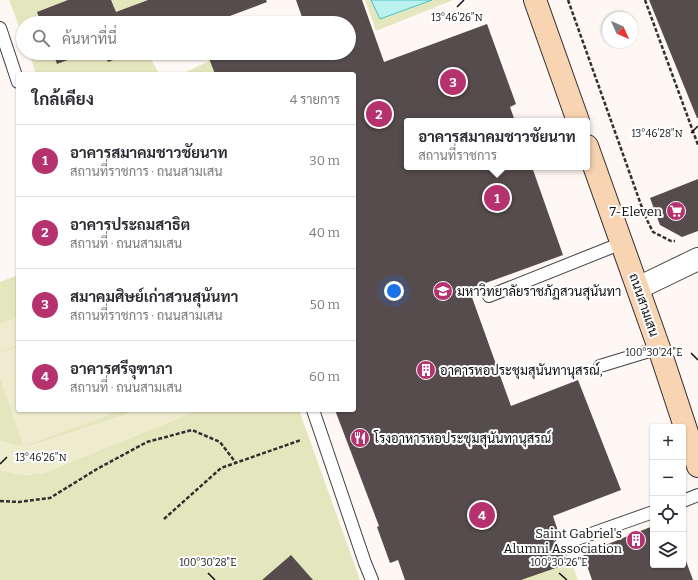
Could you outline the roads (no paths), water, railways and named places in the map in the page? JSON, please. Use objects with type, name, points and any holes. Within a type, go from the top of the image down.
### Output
[{"type":"main road","points":[[535,0],[577,118]]},
{"type":"main road","name":"ถนนสามเสน","points":[[590,154],[659,348],[698,466]]},
{"type":"street","points":[[638,288],[698,259]]},
{"type":"lane","points":[[0,28],[16,76]]},
{"type":"lane","points":[[489,296],[622,244]]},
{"type":"lane","points":[[600,366],[659,348]]},
{"type":"lane","points":[[314,412],[372,580]]},
{"type":"lane","points":[[686,500],[698,495]]},
{"type":"lane","points":[[560,545],[650,513]]},
{"type":"water","points":[[371,0],[432,0],[380,19]]},
{"type":"place","name":"สมาคมศิษย์เก่าสวนสุนันทา","points":[[453,82]]},
{"type":"place","name":"อาคารประถมสาธิต","points":[[379,114]]},
{"type":"place","name":"อาคารสมาคมชาวชัยนาท","points":[[497,198]]},
{"type":"place","name":"7-Eleven","points":[[676,211]]},
{"type":"place","name":"มหาวิทยาลัยราชภัฏสวนสุนันทา","points":[[443,291]]},
{"type":"place","name":"อาคารหอประชุมสุนันทานุสรณ์,","points":[[426,370]]},
{"type":"place","name":"โรงอาหารหอประชุมสุนันทานุสรณ์","points":[[360,438]]},
{"type":"place","name":"อาคารศรีจุฑาภา","points":[[482,515]]},
{"type":"place","name":"Saint Gabriel's Alumni Association","points":[[636,540]]}]
